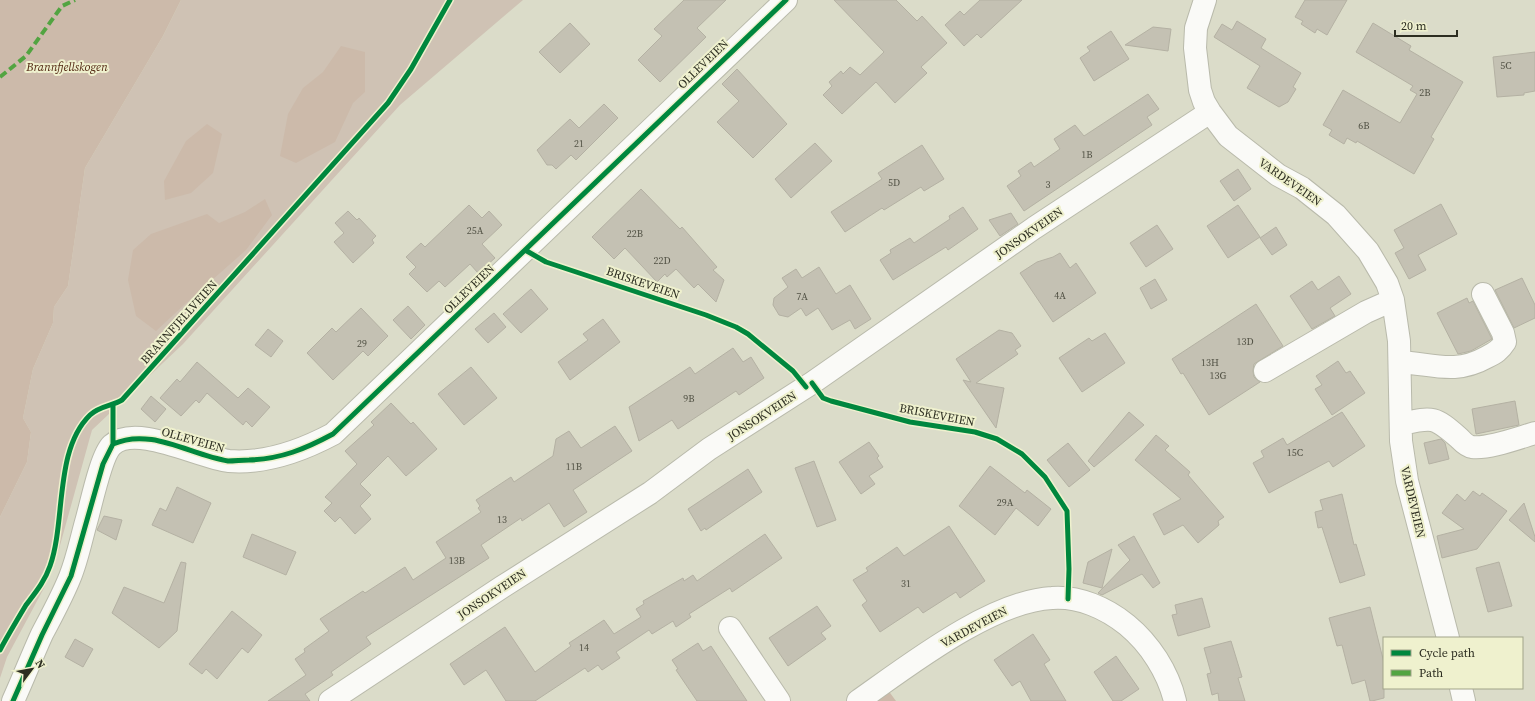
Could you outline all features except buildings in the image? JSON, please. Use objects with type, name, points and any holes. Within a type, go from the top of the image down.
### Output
[{"type":"street","name":"OLLEVEIEN","points":[[13,701],[42,634],[71,576],[103,464],[113,444],[124,439],[149,438],[207,457],[237,460],[269,459],[306,448],[333,434],[786,0]]},
{"type":"street","name":"VARDEVEIEN","points":[[1205,0],[1196,28],[1195,48],[1200,90],[1204,102],[1210,112],[1228,136],[1278,175],[1302,188],[1336,214],[1368,251],[1387,283],[1393,300],[1400,362],[1400,424],[1407,481],[1448,637]]},
{"type":"street","name":"JONSOKVEIEN","points":[[330,701],[502,587],[650,493],[709,449],[812,383],[1034,228],[1210,112]]},
{"type":"street","points":[[1400,362],[1451,369],[1474,365],[1500,350],[1505,342],[1503,333],[1483,294]]},
{"type":"street","points":[[1265,371],[1366,312],[1393,300]]},
{"type":"street","points":[[1400,424],[1427,419],[1438,421],[1466,445],[1472,447],[1508,441],[1535,432]]},
{"type":"street","name":"VARDEVEIEN","points":[[858,701],[918,659],[984,620],[1023,603],[1052,598],[1085,602],[1119,618],[1132,629],[1159,660],[1175,701]]},
{"type":"street","points":[[730,628],[779,701]]},
{"type":"street","points":[[1461,689],[1464,701]]},
{"type":"shaded area","points":[[181,0],[523,0],[400,105],[183,344],[92,430],[59,549],[44,588],[7,657],[0,678],[0,517],[27,462],[31,432],[23,418],[33,369],[53,323],[54,307],[68,286],[85,168],[163,36]]},
{"type":"green space","name":"Brannfjellskogen","points":[[0,0],[181,0],[163,36],[85,168],[68,286],[54,307],[53,323],[33,369],[23,418],[31,432],[27,462],[0,517]]},
{"type":"green space","points":[[341,46],[365,52],[365,92],[353,103],[335,142],[296,163],[280,156],[288,114],[303,88],[323,72]]},
{"type":"green space","points":[[207,124],[222,134],[213,173],[191,193],[165,200],[164,181],[186,141]]},
{"type":"green space","points":[[265,199],[272,215],[246,250],[156,331],[136,316],[128,280],[133,250],[151,234],[207,214],[219,223],[245,212]]},
{"type":"green space","points":[[882,682],[896,701],[852,701]]},
{"type":"marked path","points":[[0,77],[26,56],[62,6],[75,0]]},
{"type":"cycle path","name":"BRANNFJELLVEIEN","points":[[0,650],[26,605],[43,582],[50,566],[55,548],[66,466],[71,447],[79,430],[94,412],[122,400],[388,103],[411,69],[450,0]]},
{"type":"cycle path","points":[[113,444],[127,440],[156,440],[214,458],[233,461],[272,458],[303,449],[333,434],[786,0]]},
{"type":"cycle path","name":"BRISKEVEIEN","points":[[525,250],[546,262],[706,315],[736,327],[748,334],[793,371],[806,387]]},
{"type":"cycle path","name":"BRISKEVEIEN","points":[[812,383],[823,398],[831,401],[910,422],[975,432],[997,439],[1022,454],[1045,477],[1067,511],[1069,569],[1068,599]]},
{"type":"cycle path","points":[[13,701],[42,635],[71,576],[103,464],[113,444],[113,405]]}]
